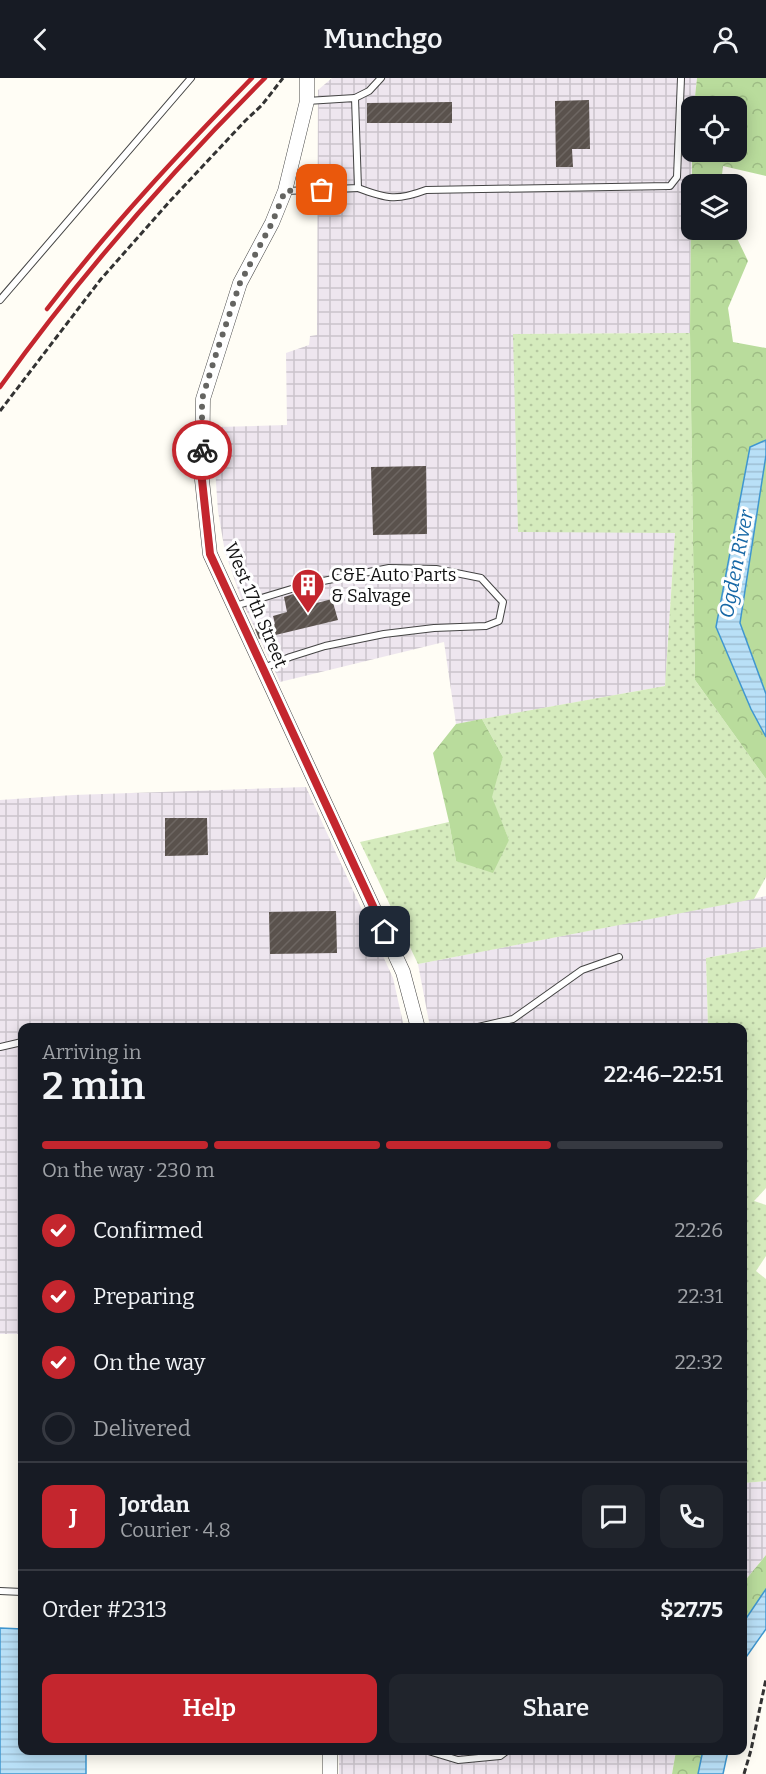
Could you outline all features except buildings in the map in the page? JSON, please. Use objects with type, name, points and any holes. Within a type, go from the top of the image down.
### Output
[{"type":"street","name":"West 17th Street","points":[[307,78],[307,101],[285,191],[272,223],[240,283],[202,399],[202,480],[210,554],[403,972],[417,1023]]},
{"type":"street","points":[[330,1755],[330,1774]]},
{"type":"lane","points":[[0,300],[191,78]]},
{"type":"lane","points":[[307,101],[355,98],[369,91],[381,78]]},
{"type":"lane","points":[[285,191],[358,188],[384,198],[409,196],[426,190],[670,186],[677,177],[681,78]]},
{"type":"lane","points":[[355,98],[358,188]]},
{"type":"lane","points":[[235,606],[308,584],[389,568],[436,569],[482,578],[503,602],[499,621],[486,626],[434,628],[384,634],[325,646],[263,668]]},
{"type":"lane","points":[[496,1023],[513,1019],[582,970],[620,957]]},
{"type":"lane","points":[[0,1047],[18,1043]]},
{"type":"lane","points":[[0,1591],[18,1592]]},
{"type":"lane","points":[[440,1755],[458,1761],[501,1755]]},
{"type":"path","points":[[0,411],[101,279],[178,192],[262,105],[284,78]]},
{"type":"path","points":[[744,1774],[766,1679]]},
{"type":"shaded area","points":[[332,78],[697,78],[695,96],[681,96],[681,162],[692,162],[691,174],[681,174],[681,240],[691,240],[690,333],[513,334],[675,533],[665,686],[456,724],[444,642],[280,682],[242,601],[225,552],[218,511],[215,469],[217,427],[287,425],[286,353],[309,345],[310,336],[317,335],[318,90]]},
{"type":"shaded area","points":[[306,787],[393,978],[403,1023],[18,1023],[18,1334],[0,1334],[0,800],[73,795]]},
{"type":"shaded area","points":[[766,896],[766,947],[706,958],[708,1023],[429,1023],[418,964]]},
{"type":"shaded area","points":[[766,1481],[766,1555],[747,1578],[747,1483]]},
{"type":"shaded area","points":[[339,1755],[675,1755],[672,1774],[339,1774]]},
{"type":"green space","points":[[697,78],[766,78],[766,176],[723,166],[722,174],[692,174],[692,162],[747,162],[747,96],[695,96]]},
{"type":"green space","points":[[691,240],[738,240],[748,261],[728,308],[733,342],[766,348],[766,440],[750,447],[716,627],[751,709],[766,737],[766,779],[695,680]]},
{"type":"green space","points":[[690,333],[695,680],[766,779],[766,877],[754,899],[418,964],[360,842],[449,822],[456,861],[509,840],[491,797],[503,757],[482,719],[665,686],[675,533],[518,532],[513,334]]},
{"type":"green space","points":[[766,455],[766,694],[740,623]]},
{"type":"green space","points":[[482,719],[503,757],[492,797],[509,840],[493,873],[456,861],[433,753],[456,724]]},
{"type":"green space","points":[[766,947],[766,1188],[754,1201],[766,1205],[766,1256],[756,1271],[766,1279],[766,1481],[747,1483],[747,1023],[708,1023],[706,958]]},
{"type":"green space","points":[[766,1555],[766,1589],[747,1617],[747,1578]]},
{"type":"green space","points":[[675,1755],[702,1755],[698,1774],[672,1774]]},
{"type":"water","name":"Ogden River","points":[[766,440],[766,455],[740,623],[766,694],[766,737],[751,709],[716,627],[750,447]]},
{"type":"water","points":[[766,1589],[766,1629],[747,1656],[747,1617]]},
{"type":"water","points":[[0,1628],[18,1629],[18,1755],[86,1755],[86,1774],[0,1774]]},
{"type":"water","points":[[702,1755],[727,1755],[723,1774],[698,1774]]},
{"type":"railway","points":[[47,309],[146,190],[252,78]]},
{"type":"railway","points":[[0,387],[61,306],[126,227],[194,151],[265,78]]},
{"type":"way so far","points":[[202,450],[202,399],[240,283],[272,223],[285,191],[322,190]]},
{"type":"place","name":"C&E Auto Parts & Salvage","points":[[308,614]]},
{"type":"route","points":[[202,450],[202,480],[210,554],[385,932]]}]
